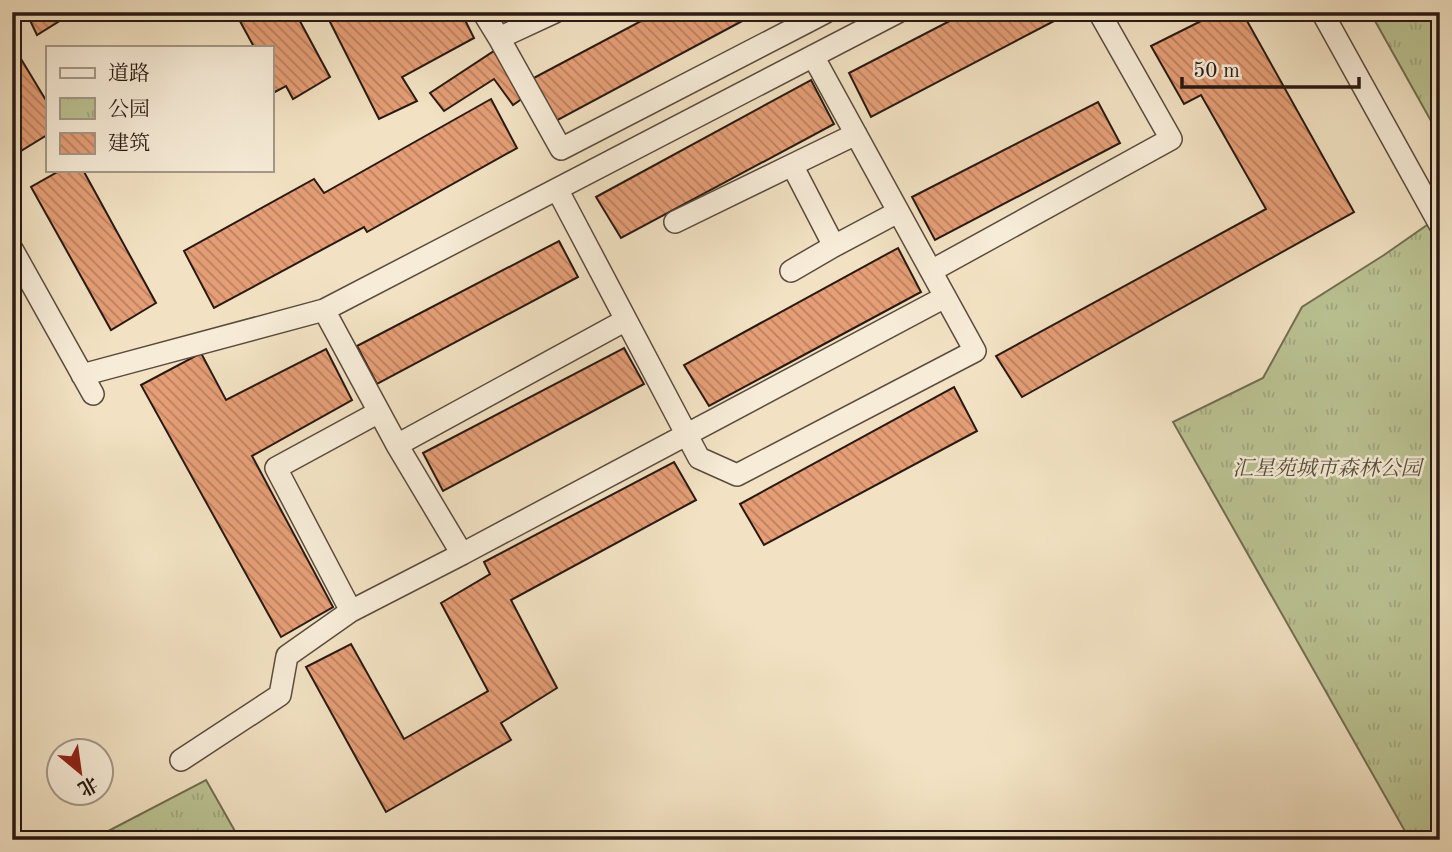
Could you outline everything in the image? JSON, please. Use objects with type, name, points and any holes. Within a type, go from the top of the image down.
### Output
[{"type":"street","points":[[483,12],[561,149],[803,17],[826,12]]},
{"type":"street","points":[[499,38],[555,12]]},
{"type":"street","points":[[82,375],[324,310],[898,12]]},
{"type":"street","points":[[931,271],[1171,139],[1099,12]]},
{"type":"street","points":[[1322,12],[1440,225]]},
{"type":"street","points":[[557,189],[699,458],[737,475],[975,351],[813,56]]},
{"type":"street","points":[[675,222],[856,134]]},
{"type":"street","points":[[792,165],[834,246]]},
{"type":"street","points":[[791,271],[898,212]]},
{"type":"street","points":[[12,248],[93,394]]},
{"type":"street","points":[[181,760],[280,695],[287,656],[351,611],[687,436],[945,297]]},
{"type":"street","points":[[324,310],[397,445],[462,554]]},
{"type":"street","points":[[397,445],[626,320]]},
{"type":"street","points":[[351,611],[276,468],[379,412]]},
{"type":"green space","points":[[1370,12],[1440,12],[1440,137]]},
{"type":"green space","name":"汇星苑城市森林公园","points":[[1440,216],[1440,840],[1410,840],[1173,422],[1263,378],[1302,307]]},
{"type":"green space","points":[[206,780],[240,840],[91,840]]},
{"type":"building","points":[[26,12],[74,12],[37,35]]},
{"type":"building","points":[[235,12],[295,12],[330,77],[293,99],[286,86],[273,93],[273,46],[253,46]]},
{"type":"building","points":[[325,12],[461,12],[474,38],[402,77],[417,101],[379,119]]},
{"type":"building","points":[[658,12],[759,12],[554,122],[530,80]]},
{"type":"building","points":[[967,12],[1052,12],[1056,20],[871,117],[849,73]]},
{"type":"building","points":[[1219,12],[1242,12],[1354,212],[1022,397],[996,356],[1266,209],[1201,95],[1184,104],[1151,46]]},
{"type":"building","points":[[12,44],[46,100],[46,136],[16,154],[12,146]]},
{"type":"building","points":[[494,51],[523,98],[513,105],[494,79],[444,111],[430,93]]},
{"type":"building","points":[[811,80],[834,124],[621,238],[596,197]]},
{"type":"building","points":[[491,99],[517,148],[367,232],[364,227],[214,308],[184,251],[314,179],[324,193]]},
{"type":"building","points":[[1098,102],[1120,143],[935,240],[912,197]]},
{"type":"building","points":[[57,172],[84,172],[156,303],[111,330],[31,187]]},
{"type":"building","points":[[559,241],[578,277],[377,384],[357,346]]},
{"type":"building","points":[[898,248],[921,292],[709,406],[684,365]]},
{"type":"building","points":[[624,348],[644,384],[443,491],[423,453]]},
{"type":"building","points":[[326,349],[352,400],[252,456],[333,607],[281,637],[141,385],[201,353],[226,400]]},
{"type":"building","points":[[954,387],[977,431],[764,545],[740,504]]},
{"type":"building","points":[[674,462],[696,500],[511,600],[557,688],[501,723],[511,740],[386,812],[306,667],[351,644],[404,739],[488,691],[441,603],[490,574],[484,562]]}]
